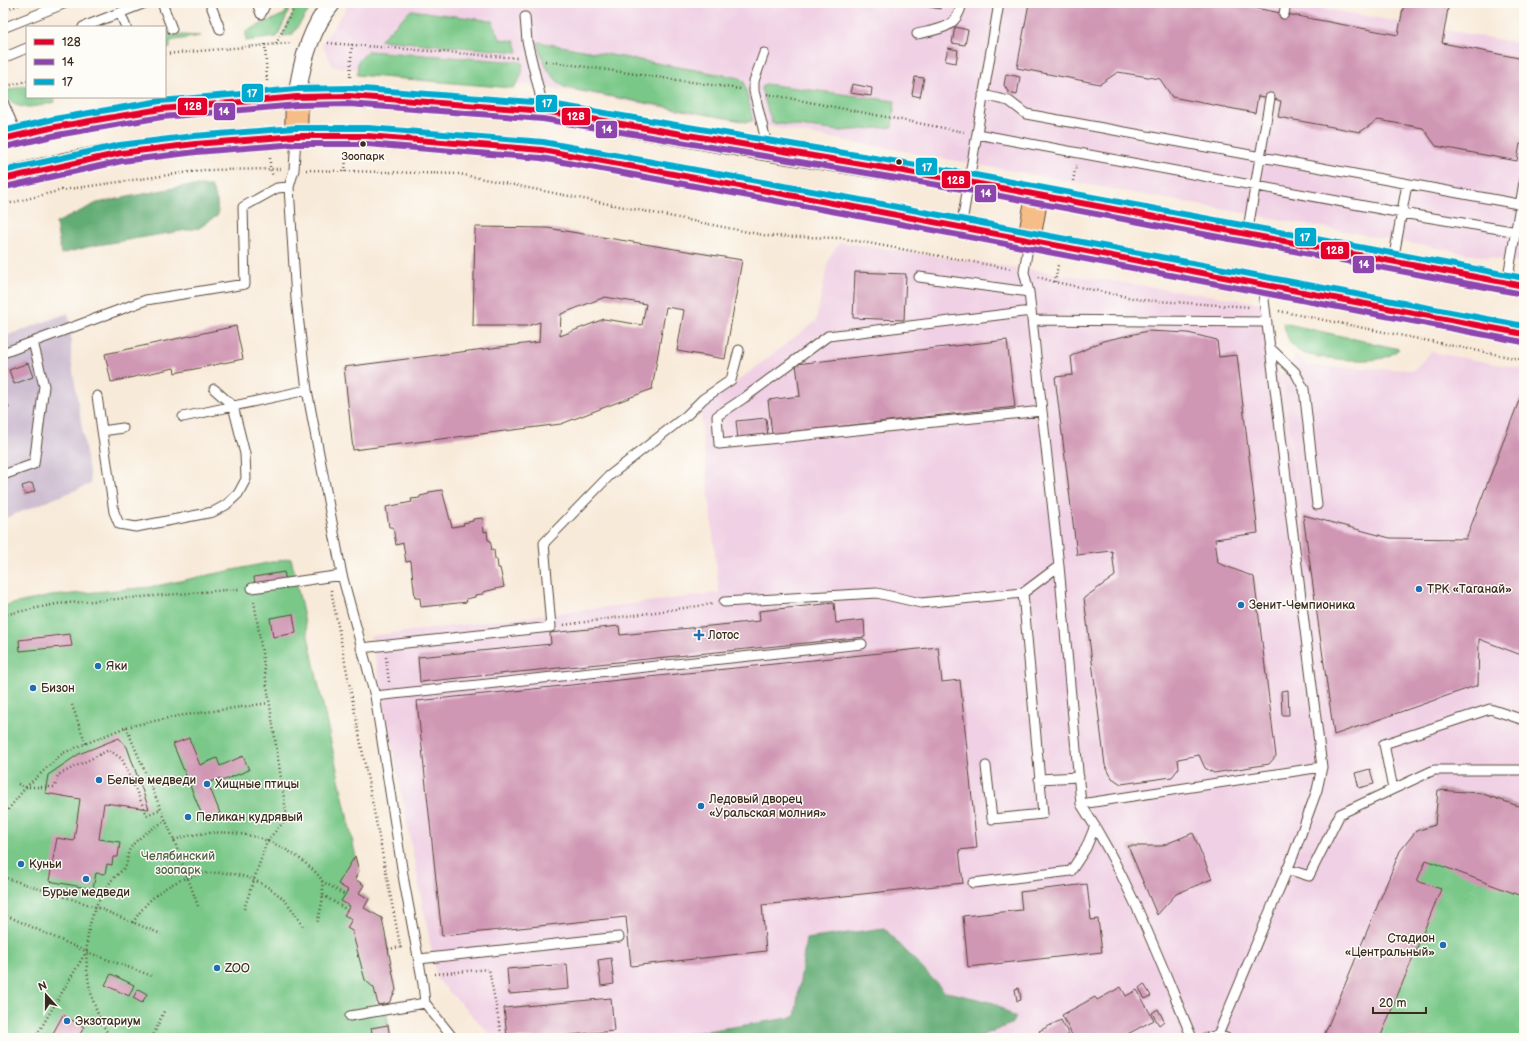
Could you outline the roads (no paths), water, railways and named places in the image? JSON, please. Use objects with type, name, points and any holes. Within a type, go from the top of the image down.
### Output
[{"type":"main road","points":[[10,137],[161,109],[298,97],[349,96],[544,111],[768,150],[968,182],[1516,285]]},
{"type":"main road","points":[[296,136],[298,97]]},
{"type":"main road","points":[[3,179],[65,164],[121,153],[195,144],[296,136],[367,136],[542,150],[1029,240],[1524,334]]},
{"type":"main road","points":[[1029,240],[1037,195]]},
{"type":"street","points":[[298,97],[300,73],[310,42],[322,14],[332,3]]},
{"type":"lane","points":[[3,28],[66,3]]},
{"type":"lane","points":[[86,26],[145,3]]},
{"type":"lane","points":[[162,3],[172,29]]},
{"type":"lane","points":[[210,3],[220,29]]},
{"type":"lane","points":[[257,3],[261,14],[266,3]]},
{"type":"lane","points":[[917,34],[947,27],[960,14],[962,3]]},
{"type":"lane","points":[[961,228],[999,3]]},
{"type":"lane","points":[[1284,14],[1286,3]]},
{"type":"lane","points":[[120,13],[126,26]]},
{"type":"lane","points":[[525,16],[526,41],[544,111]]},
{"type":"lane","points":[[3,58],[26,48]]},
{"type":"lane","points":[[764,53],[754,81],[754,91],[768,150]]},
{"type":"lane","points":[[983,95],[1009,101],[1026,114],[1522,205]]},
{"type":"lane","points":[[1247,235],[1270,98]]},
{"type":"lane","points":[[3,102],[10,137]]},
{"type":"lane","points":[[977,134],[1402,213],[1520,232]]},
{"type":"lane","points":[[296,136],[294,170],[289,187],[296,299],[307,390],[342,576],[375,696],[423,980],[425,1003],[453,1038]]},
{"type":"lane","points":[[1516,285],[1524,182]]},
{"type":"lane","points":[[1393,262],[1407,184]]},
{"type":"lane","points":[[3,353],[146,300],[245,284],[243,207],[277,188],[289,187]]},
{"type":"lane","points":[[1029,240],[1024,272],[1029,292],[1059,566],[1081,804],[1095,826],[1144,924],[1192,1038]]},
{"type":"lane","points":[[919,277],[1029,292]]},
{"type":"lane","points":[[1206,1038],[1222,1036],[1317,790],[1322,767],[1262,284]]},
{"type":"lane","points":[[1042,410],[719,444],[717,416],[828,336],[1031,315],[1266,322]]},
{"type":"lane","points":[[3,475],[34,464],[44,386],[33,342]]},
{"type":"lane","points":[[1269,347],[1295,372],[1304,389],[1317,505]]},
{"type":"lane","points":[[361,648],[551,627],[544,543],[609,476],[687,415],[703,399],[731,380],[739,350]]},
{"type":"lane","points":[[97,396],[114,512],[119,524],[136,527],[213,512],[226,506],[238,494],[246,479],[245,454],[232,406],[214,389]]},
{"type":"lane","points":[[183,417],[307,390]]},
{"type":"lane","points":[[102,431],[123,428]]},
{"type":"lane","points":[[724,602],[876,593],[921,603],[1024,593],[1059,566]]},
{"type":"lane","points":[[252,588],[342,576]]},
{"type":"lane","points":[[986,766],[992,819],[1043,814],[1024,593]]},
{"type":"lane","points":[[375,696],[862,644]]},
{"type":"lane","points":[[1393,789],[1384,744],[1490,709],[1524,720]]},
{"type":"lane","points":[[1081,804],[1322,767]]},
{"type":"lane","points":[[1287,869],[1309,876],[1340,814],[1434,770],[1524,770]]},
{"type":"lane","points":[[1039,779],[1079,777]]},
{"type":"lane","points":[[973,882],[1071,871],[1086,848],[1095,826]]},
{"type":"lane","points":[[419,959],[619,937]]},
{"type":"lane","points":[[350,1016],[425,1003]]},
{"type":"place","name":"Зоопарк","points":[[363,144]]},
{"type":"place","name":"ТРК «Таганай»","points":[[1419,589]]},
{"type":"place","name":"Зенит-Чемпионика","points":[[1241,605]]},
{"type":"place","name":"Лотос","points":[[699,635]]},
{"type":"place","name":"Яки","points":[[98,666]]},
{"type":"place","name":"Бизон","points":[[33,688]]},
{"type":"place","name":"Белые медведи","points":[[99,780]]},
{"type":"place","name":"Хищные птицы","points":[[207,784]]},
{"type":"place","name":"Ледовый дворец «Уральская молния»","points":[[701,806]]},
{"type":"place","name":"Пеликан кудрявый","points":[[188,817]]},
{"type":"place","name":"Куньи","points":[[21,864]]},
{"type":"place","name":"Бурые медведи","points":[[86,879]]},
{"type":"place","name":"Стадион «Центральный»","points":[[1443,945]]},
{"type":"place","name":"ZOO","points":[[217,968]]},
{"type":"place","name":"Экзотариум","points":[[67,1021]]},
{"type":"park label","name":"Челябинский зоопарк","points":[[178,863]]}]
